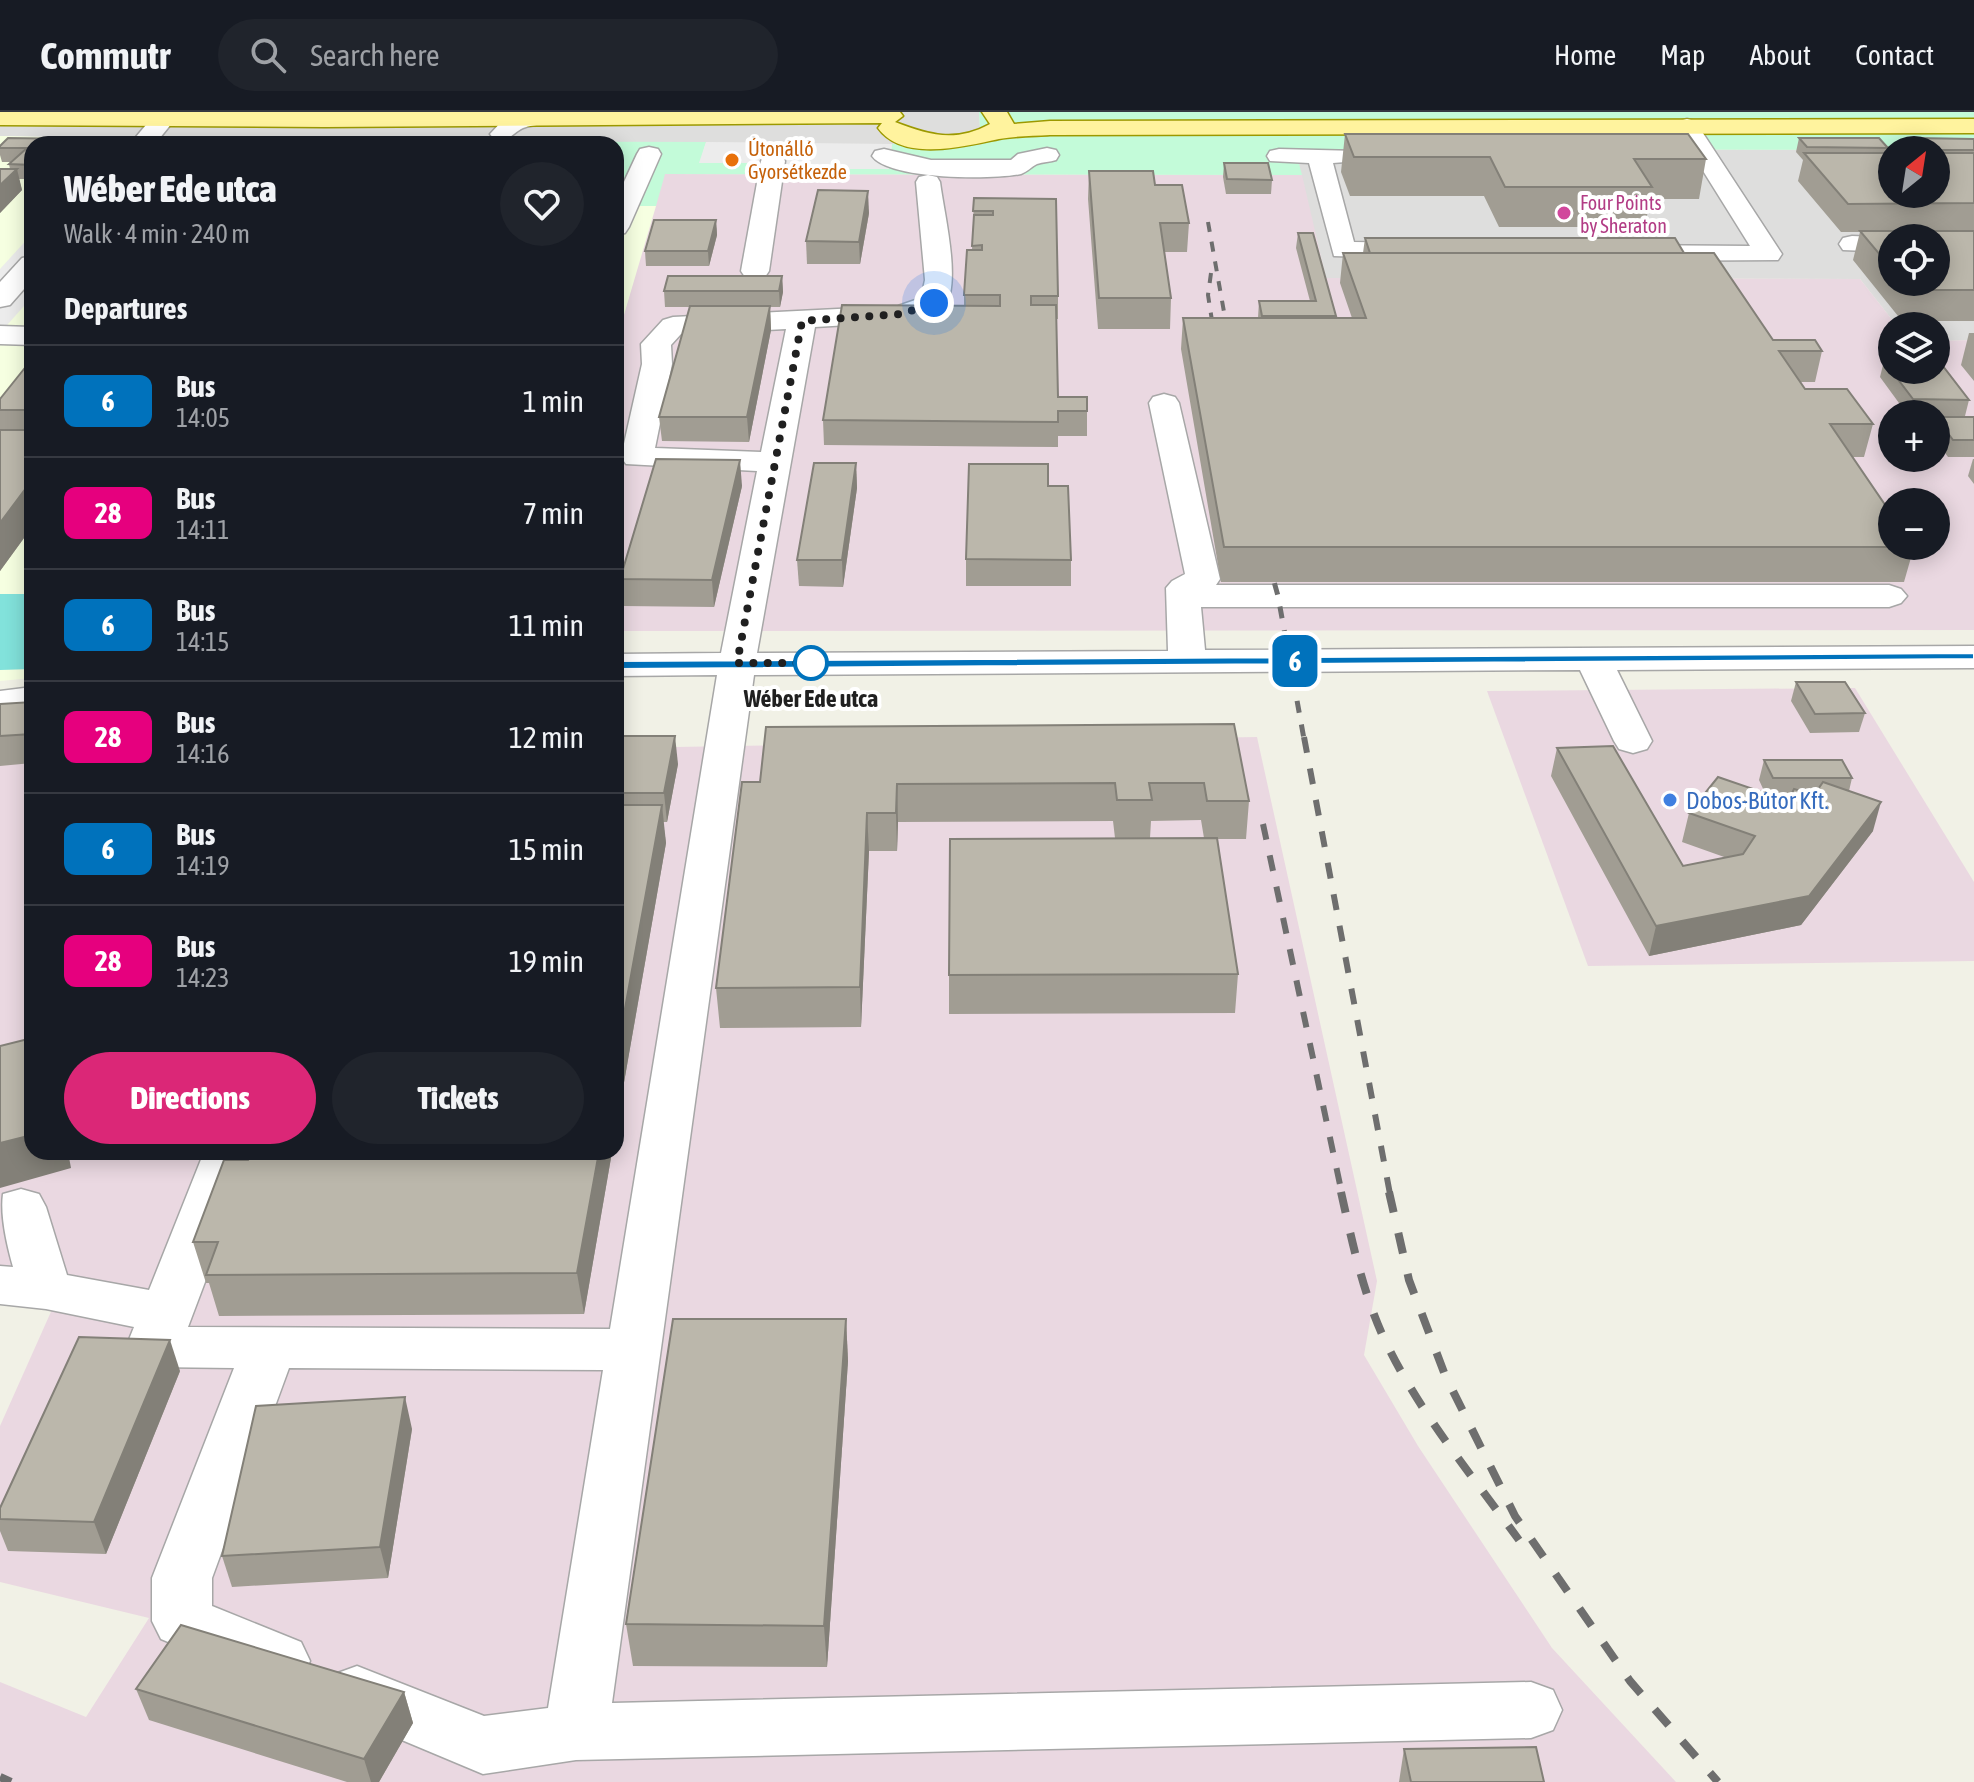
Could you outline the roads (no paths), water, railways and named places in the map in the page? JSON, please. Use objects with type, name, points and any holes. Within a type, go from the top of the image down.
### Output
[{"type":"main road","points":[[0,118],[154,130],[328,116],[893,119]]},
{"type":"main road","points":[[893,119],[906,137],[932,141],[975,139],[996,119],[1974,118]]},
{"type":"main road","points":[[0,127],[504,130],[893,119]]},
{"type":"main road","points":[[996,119],[1050,128],[1974,126]]},
{"type":"street","points":[[504,130],[519,122],[556,117]]},
{"type":"street","points":[[1596,252],[1769,254],[1687,126]]},
{"type":"street","points":[[1270,128],[1282,166],[1319,156],[1380,157]]},
{"type":"street","points":[[624,209],[649,154]]},
{"type":"street","points":[[886,161],[1017,167],[1027,159],[1047,155]]},
{"type":"street","points":[[1319,156],[1343,250],[1454,251]]},
{"type":"street","points":[[1675,157],[1707,157]]},
{"type":"street","points":[[755,271],[773,161]]},
{"type":"street","points":[[776,462],[637,457],[657,364],[656,344],[673,326],[901,314],[934,303],[939,280],[928,182]]},
{"type":"street","points":[[1852,244],[1878,244]]},
{"type":"street","points":[[0,299],[24,273]]},
{"type":"street","points":[[576,1732],[737,663],[802,321]]},
{"type":"street","points":[[0,335],[24,336]]},
{"type":"street","points":[[1164,403],[1203,579],[1184,588],[1187,660]]},
{"type":"street","points":[[1183,596],[1889,596]]},
{"type":"street","points":[[624,665],[1974,657]]},
{"type":"street","points":[[1592,658],[1633,741]]},
{"type":"street","points":[[0,702],[24,699]]},
{"type":"street","points":[[226,1160],[153,1347],[633,1350]]},
{"type":"street","points":[[21,1207],[23,1287],[166,1313]]},
{"type":"street","points":[[269,1348],[182,1578],[182,1621],[483,1745],[576,1732],[1531,1710]]},
{"type":"railway","points":[[1208,222],[1229,340]]},
{"type":"railway","points":[[1211,273],[1208,295],[1215,340]]},
{"type":"railway","points":[[1268,560],[1278,596],[1304,739]]},
{"type":"railway","points":[[1304,737],[1390,1194]]},
{"type":"railway","points":[[1263,824],[1342,1194]]},
{"type":"railway","points":[[1341,1192],[1369,1300],[1396,1362],[1445,1440],[1519,1540]]},
{"type":"railway","points":[[1389,1192],[1409,1280],[1445,1375],[1515,1516],[1630,1681],[1718,1782]]},
{"type":"railway","points":[[0,1777],[11,1782]]},
{"type":"place","name":"Útonálló Gyorsétkezde","points":[[732,160]]},
{"type":"place","name":"Four Points by Sheraton","points":[[1564,213]]},
{"type":"place","name":"Wéber Ede utca","points":[[811,663]]},
{"type":"place","name":"Dobos-Bútor Kft.","points":[[1670,800]]}]
